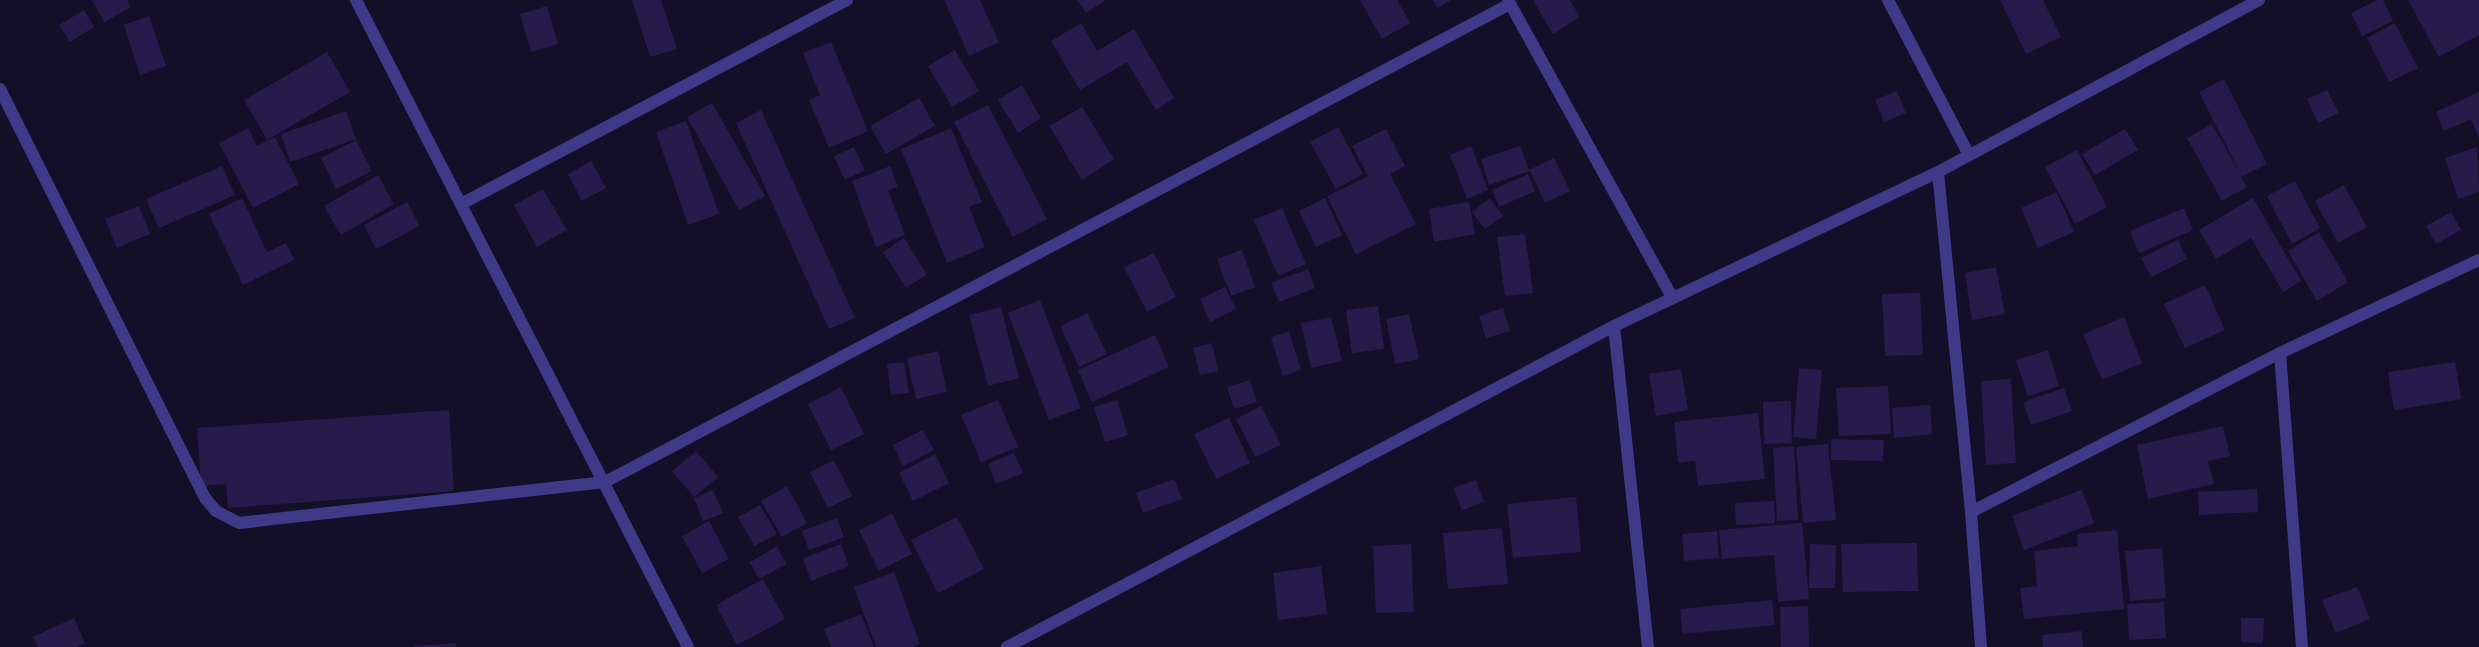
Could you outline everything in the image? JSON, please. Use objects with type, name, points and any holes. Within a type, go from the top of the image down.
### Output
[{"type":"street","points":[[356,0],[688,647]]},
{"type":"street","points":[[461,204],[847,0]]},
{"type":"street","points":[[1888,0],[1969,155]]},
{"type":"street","points":[[1007,647],[1614,326],[1938,172],[2260,0]]},
{"type":"street","points":[[0,89],[205,498],[216,511],[239,523],[605,482],[1509,2],[1672,298]]},
{"type":"street","points":[[1938,172],[1971,512],[1981,647]]},
{"type":"street","points":[[1971,512],[2280,353],[2479,260]]},
{"type":"street","points":[[1614,326],[1648,647]]},
{"type":"street","points":[[2280,353],[2302,647]]},
{"type":"building","points":[[92,0],[127,0],[131,7],[104,22]]},
{"type":"building","points":[[632,0],[661,0],[677,49],[650,57]]},
{"type":"building","points":[[944,0],[980,0],[999,42],[969,56]]},
{"type":"building","points":[[1077,0],[1106,0],[1086,13]]},
{"type":"building","points":[[1360,0],[1397,0],[1410,23],[1382,39]]},
{"type":"building","points":[[1433,0],[1451,0],[1438,8]]},
{"type":"building","points":[[1533,0],[1570,0],[1580,17],[1553,34]]},
{"type":"building","points":[[2000,0],[2043,0],[2061,37],[2026,54]]},
{"type":"building","points":[[2377,0],[2383,0],[2393,21],[2362,36],[2351,13]]},
{"type":"building","points":[[2408,0],[2479,0],[2479,35],[2439,57]]},
{"type":"building","points":[[547,6],[558,44],[531,52],[520,14]]},
{"type":"building","points":[[84,10],[94,27],[70,42],[59,25]]},
{"type":"building","points":[[149,16],[166,66],[140,75],[124,25]]},
{"type":"building","points":[[1081,23],[1097,51],[1134,29],[1174,98],[1156,110],[1127,62],[1080,90],[1051,41]]},
{"type":"building","points":[[2395,23],[2418,68],[2389,82],[2367,38]]},
{"type":"building","points":[[831,42],[868,131],[829,148],[809,100],[820,95],[803,53]]},
{"type":"building","points":[[955,50],[979,91],[952,107],[928,66]]},
{"type":"building","points":[[327,52],[350,92],[267,140],[244,100]]},
{"type":"building","points":[[2224,79],[2267,164],[2241,177],[2247,187],[2222,201],[2187,138],[2212,124],[2241,175],[2199,92]]},
{"type":"building","points":[[1022,85],[1041,118],[1018,133],[998,100]]},
{"type":"building","points":[[2327,90],[2339,113],[2318,123],[2307,99]]},
{"type":"building","points":[[1897,91],[1906,113],[1884,122],[1875,100]]},
{"type":"building","points":[[2479,92],[2479,138],[2471,119],[2444,131],[2436,112]]},
{"type":"building","points":[[919,98],[935,126],[886,154],[870,126]]},
{"type":"building","points":[[712,103],[765,196],[739,210],[687,117]]},
{"type":"building","points":[[988,105],[1047,219],[1013,237],[954,122]]},
{"type":"building","points":[[1082,107],[1114,159],[1082,180],[1049,126]]},
{"type":"building","points":[[761,110],[855,318],[829,329],[736,123]]},
{"type":"building","points":[[346,111],[356,139],[290,162],[281,134]]},
{"type":"building","points":[[686,121],[719,214],[688,225],[656,132]]},
{"type":"building","points":[[1338,127],[1363,174],[1336,189],[1310,142]]},
{"type":"building","points":[[248,128],[257,146],[275,137],[299,184],[253,208],[219,143]]},
{"type":"building","points":[[951,128],[982,202],[969,207],[985,247],[947,263],[901,149]]},
{"type":"building","points":[[1386,129],[1405,166],[1390,174],[1416,224],[1356,254],[1327,196],[1368,176],[1352,146]]},
{"type":"building","points":[[2125,129],[2138,150],[2095,175],[2082,154]]},
{"type":"building","points":[[356,140],[372,171],[336,189],[321,158]]},
{"type":"building","points":[[1471,146],[1488,190],[1467,199],[1450,155]]},
{"type":"building","points":[[1520,146],[1529,170],[1554,158],[1570,191],[1545,203],[1530,171],[1489,185],[1481,159]]},
{"type":"building","points":[[854,147],[865,170],[845,180],[834,156]]},
{"type":"building","points":[[2477,147],[2479,192],[2458,199],[2445,158]]},
{"type":"building","points":[[2077,150],[2107,207],[2075,224],[2045,167]]},
{"type":"building","points":[[591,161],[606,188],[582,201],[568,174]]},
{"type":"building","points":[[222,166],[235,195],[159,228],[146,199]]},
{"type":"building","points":[[890,166],[898,187],[888,190],[905,235],[876,247],[852,181]]},
{"type":"building","points":[[1528,174],[1535,191],[1499,207],[1492,190]]},
{"type":"building","points":[[378,175],[394,204],[341,235],[324,206]]},
{"type":"building","points":[[2295,181],[2320,228],[2292,244],[2267,196]]},
{"type":"building","points":[[2344,185],[2367,227],[2338,243],[2315,201]]},
{"type":"building","points":[[543,189],[567,230],[537,247],[514,205]]},
{"type":"building","points":[[2057,192],[2074,232],[2038,248],[2021,208]]},
{"type":"building","points":[[242,198],[267,252],[286,243],[294,260],[243,285],[209,214]]},
{"type":"building","points":[[1325,198],[1342,235],[1316,247],[1299,211]]},
{"type":"building","points":[[1490,198],[1503,216],[1485,229],[1472,212]]},
{"type":"building","points":[[2253,198],[2301,281],[2283,292],[2251,238],[2216,259],[2199,230]]},
{"type":"building","points":[[407,202],[420,226],[376,249],[364,225]]},
{"type":"building","points":[[1469,202],[1475,234],[1434,242],[1429,209]]},
{"type":"building","points":[[139,206],[150,234],[117,248],[105,219]]},
{"type":"building","points":[[1282,208],[1306,264],[1278,276],[1254,220]]},
{"type":"building","points":[[2184,208],[2193,230],[2139,253],[2130,231]]},
{"type":"building","points":[[2451,212],[2461,230],[2436,244],[2426,226]]},
{"type":"building","points":[[2319,232],[2348,282],[2317,301],[2288,251]]},
{"type":"building","points":[[1525,234],[1533,293],[1505,296],[1497,237]]},
{"type":"building","points":[[904,238],[927,274],[906,288],[883,252]]},
{"type":"building","points":[[2178,240],[2187,259],[2151,277],[2141,258]]},
{"type":"building","points":[[1242,250],[1255,287],[1231,296],[1217,259]]},
{"type":"building","points":[[1154,253],[1176,297],[1147,312],[1124,267]]},
{"type":"building","points":[[1996,267],[2005,314],[1972,320],[1965,273]]},
{"type":"building","points":[[1308,269],[1315,288],[1279,302],[1271,283]]},
{"type":"building","points":[[2205,285],[2225,330],[2185,348],[2164,304]]},
{"type":"building","points":[[1225,287],[1236,309],[1210,322],[1200,299]]},
{"type":"building","points":[[1920,293],[1923,355],[1885,356],[1882,294]]},
{"type":"building","points":[[1040,300],[1081,408],[1049,420],[1008,313]]},
{"type":"building","points":[[1378,306],[1384,349],[1352,353],[1346,310]]},
{"type":"building","points":[[1001,307],[1019,378],[988,386],[969,315]]},
{"type":"building","points":[[1503,308],[1510,331],[1486,338],[1479,316]]},
{"type":"building","points":[[1087,313],[1107,354],[1079,367],[1060,326]]},
{"type":"building","points":[[1409,314],[1419,359],[1395,364],[1386,319]]},
{"type":"building","points":[[1331,317],[1342,361],[1311,368],[1301,323]]},
{"type":"building","points":[[2124,317],[2142,363],[2102,380],[2083,334]]},
{"type":"building","points":[[1289,332],[1301,370],[1283,376],[1271,337]]},
{"type":"building","points":[[1155,335],[1169,367],[1092,402],[1078,370]]},
{"type":"building","points":[[1212,343],[1218,371],[1200,375],[1193,348]]},
{"type":"building","points":[[2048,350],[2059,386],[2028,396],[2016,360]]},
{"type":"building","points":[[938,351],[947,392],[916,399],[907,358]]},
{"type":"building","points":[[904,362],[909,393],[891,395],[887,364]]},
{"type":"building","points":[[2455,362],[2461,399],[2394,410],[2388,372]]},
{"type":"building","points":[[1799,368],[1822,370],[1816,439],[1793,437]]},
{"type":"building","points":[[1681,369],[1688,410],[1656,416],[1649,374]]},
{"type":"building","points":[[2011,379],[2016,463],[1986,465],[1981,381]]},
{"type":"building","points":[[1250,380],[1257,402],[1234,409],[1227,387]]},
{"type":"building","points":[[1888,386],[1891,434],[1839,436],[1836,388]]},
{"type":"building","points":[[841,387],[864,434],[831,450],[808,404]]},
{"type":"building","points":[[2064,388],[2072,411],[2031,425],[2023,402]]},
{"type":"building","points":[[998,400],[1018,447],[981,462],[961,415]]},
{"type":"building","points":[[1117,400],[1128,435],[1105,442],[1094,407]]},
{"type":"building","points":[[1791,401],[1792,443],[1764,444],[1763,402]]},
{"type":"building","points":[[1930,405],[1932,434],[1894,438],[1892,408]]},
{"type":"building","points":[[1261,406],[1281,445],[1255,457],[1236,419]]},
{"type":"building","points":[[449,410],[454,491],[228,508],[226,484],[201,486],[197,428]]},
{"type":"building","points":[[1758,413],[1765,479],[1698,486],[1695,461],[1678,463],[1674,422]]},
{"type":"building","points":[[1229,418],[1250,463],[1216,479],[1194,434]]},
{"type":"building","points":[[2223,426],[2230,456],[2208,461],[2214,484],[2148,499],[2137,445]]},
{"type":"building","points":[[923,430],[934,450],[903,466],[893,445]]},
{"type":"building","points":[[1831,439],[1884,440],[1883,461],[1831,460]]},
{"type":"building","points":[[1828,444],[1836,520],[1803,523],[1796,447]]},
{"type":"building","points":[[1794,446],[1798,520],[1777,521],[1773,448]]},
{"type":"building","points":[[696,451],[718,477],[694,497],[672,471]]},
{"type":"building","points":[[1014,453],[1023,473],[996,484],[988,464]]},
{"type":"building","points":[[935,454],[949,483],[913,501],[899,473]]},
{"type":"building","points":[[834,460],[852,496],[828,508],[810,472]]},
{"type":"building","points":[[1174,479],[1182,499],[1143,513],[1136,493]]},
{"type":"building","points":[[1476,480],[1484,502],[1462,510],[1453,488]]},
{"type":"building","points":[[787,486],[807,523],[782,537],[761,501]]},
{"type":"building","points":[[2257,489],[2258,512],[2199,515],[2198,492]]},
{"type":"building","points":[[713,490],[723,513],[703,521],[694,498]]},
{"type":"building","points":[[2082,490],[2094,523],[2024,550],[2012,516]]},
{"type":"building","points":[[1576,497],[1581,552],[1513,558],[1507,504]]},
{"type":"building","points":[[1774,501],[1775,523],[1736,525],[1735,503]]},
{"type":"building","points":[[760,505],[777,534],[754,546],[738,517]]},
{"type":"building","points":[[892,514],[912,554],[879,571],[859,530]]},
{"type":"building","points":[[957,517],[984,569],[938,593],[911,540]]},
{"type":"building","points":[[837,518],[844,537],[809,550],[802,531]]},
{"type":"building","points":[[709,521],[729,559],[702,573],[682,536]]},
{"type":"building","points":[[1802,523],[1809,599],[1778,602],[1774,555],[1722,559],[1719,530]]},
{"type":"building","points":[[1502,528],[1508,584],[1448,589],[1443,533]]},
{"type":"building","points":[[2117,530],[2124,609],[2024,619],[2020,588],[2037,586],[2034,551],[2078,546],[2077,534]]},
{"type":"building","points":[[1717,531],[1719,558],[1684,561],[1682,534]]},
{"type":"building","points":[[1917,543],[1918,591],[1843,592],[1841,544]]},
{"type":"building","points":[[841,544],[849,566],[811,581],[803,558]]},
{"type":"building","points":[[1411,544],[1414,612],[1376,613],[1373,546]]},
{"type":"building","points":[[1810,544],[1836,545],[1835,588],[1809,588]]},
{"type":"building","points":[[777,546],[786,564],[759,579],[750,562]]},
{"type":"building","points":[[2162,548],[2166,598],[2130,601],[2125,551]]},
{"type":"building","points":[[1321,566],[1327,614],[1278,620],[1273,573]]},
{"type":"building","points":[[894,572],[920,644],[911,647],[876,647],[854,587]]},
{"type":"building","points":[[763,579],[785,619],[737,645],[716,605]]},
{"type":"building","points":[[2357,587],[2370,619],[2336,633],[2322,600]]},
{"type":"building","points":[[1772,600],[1775,625],[1683,634],[1680,609]]},
{"type":"building","points":[[2164,602],[2166,638],[2129,640],[2127,604]]},
{"type":"building","points":[[1808,606],[1809,647],[1781,647],[1780,607]]},
{"type":"building","points":[[861,614],[874,647],[831,647],[824,629]]},
{"type":"building","points":[[74,618],[85,643],[77,647],[38,647],[33,637]]},
{"type":"building","points":[[2241,618],[2264,618],[2263,643],[2241,642]]},
{"type":"building","points":[[2082,631],[2083,647],[2043,647],[2042,635]]},
{"type":"building","points":[[456,643],[456,647],[415,647],[415,646]]}]
